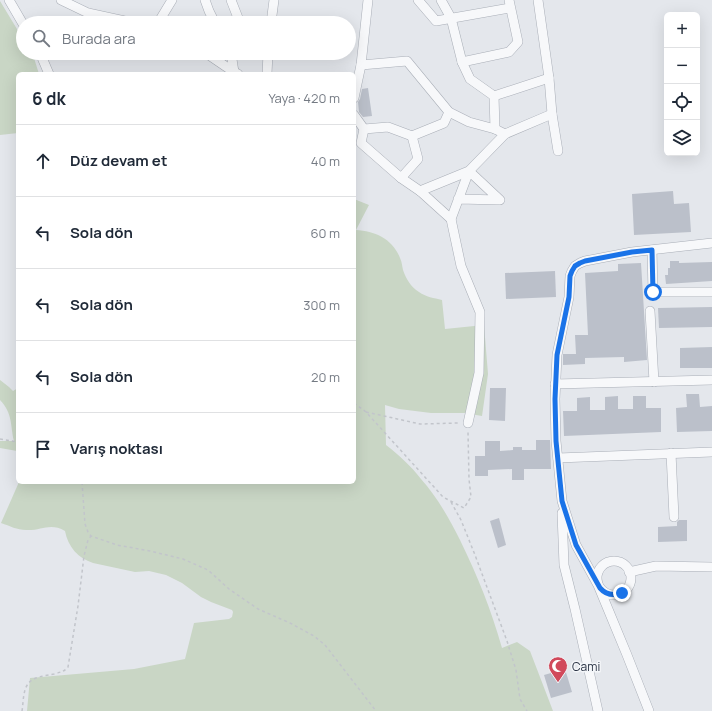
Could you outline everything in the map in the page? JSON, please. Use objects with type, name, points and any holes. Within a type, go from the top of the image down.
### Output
[{"type":"street","points":[[9,0],[18,16]]},
{"type":"street","points":[[61,0],[88,13],[102,16]]},
{"type":"street","points":[[162,16],[172,0]]},
{"type":"street","points":[[205,0],[211,16]]},
{"type":"street","points":[[231,0],[237,16]]},
{"type":"street","points":[[272,16],[274,0]]},
{"type":"street","points":[[418,0],[436,21],[510,4],[518,42],[509,52],[462,62]]},
{"type":"street","points":[[441,0],[451,18],[462,62],[470,78],[494,96]]},
{"type":"street","points":[[538,0],[558,151]]},
{"type":"street","points":[[356,90],[362,65],[366,1]]},
{"type":"street","points":[[43,60],[47,72]]},
{"type":"street","points":[[216,60],[232,72]]},
{"type":"street","points":[[232,60],[235,72]]},
{"type":"street","points":[[267,72],[268,60]]},
{"type":"street","points":[[362,65],[407,61],[448,112],[469,122],[495,129],[505,134]]},
{"type":"street","points":[[494,96],[549,78]]},
{"type":"street","points":[[494,96],[495,129]]},
{"type":"street","points":[[364,129],[388,126],[412,136],[444,123],[448,112]]},
{"type":"street","points":[[468,423],[480,373],[480,312],[461,266],[452,218],[469,171],[505,134],[552,114]]},
{"type":"street","points":[[356,118],[364,129]]},
{"type":"street","points":[[364,129],[358,144],[420,191],[452,218]]},
{"type":"street","points":[[401,178],[418,159],[412,136]]},
{"type":"street","points":[[420,191],[469,171]]},
{"type":"street","points":[[458,199],[500,200],[469,171]]},
{"type":"street","points":[[598,711],[564,565],[562,501],[556,441],[555,399],[557,355],[569,297],[570,276],[575,266],[585,261],[632,252],[712,243]]},
{"type":"street","points":[[652,250],[653,292],[712,292]]},
{"type":"street","points":[[650,311],[654,382]]},
{"type":"street","points":[[556,384],[712,380]]},
{"type":"street","points":[[558,458],[712,452]]},
{"type":"street","points":[[671,453],[674,517]]},
{"type":"street","points":[[562,501],[576,545],[598,585],[649,711]]},
{"type":"street","points":[[613,561],[621,563],[629,572],[630,580],[628,587],[618,594],[614,595],[606,593],[598,585],[598,573],[602,566],[609,562],[613,561]]},
{"type":"street","points":[[629,572],[656,566],[712,567]]},
{"type":"path","points":[[356,404],[366,412],[443,497],[464,508],[471,497],[469,479],[468,423],[420,424],[366,412]]},
{"type":"path","points":[[0,439],[16,442]]},
{"type":"path","points":[[82,484],[85,524],[88,532],[92,536],[117,545],[183,559],[208,570],[228,589],[258,609],[290,623],[314,636],[325,645],[376,711]]},
{"type":"path","points":[[450,500],[462,520],[505,633],[516,670],[520,700],[527,711]]},
{"type":"path","points":[[22,711],[25,690],[30,682],[36,678],[61,672],[66,670],[68,667],[84,556],[88,540],[92,536]]},
{"type":"green space","points":[[0,1],[16,27],[16,60],[35,60],[38,72],[16,72],[16,133],[0,135]]},
{"type":"green space","points":[[356,200],[369,205],[356,230]]},
{"type":"green space","points":[[356,230],[376,234],[388,241],[397,251],[407,280],[416,290],[424,295],[442,300],[445,329],[484,325],[488,374],[482,416],[464,413],[431,413],[399,409],[385,405],[386,445],[413,470],[442,508],[460,540],[478,580],[489,606],[502,648],[517,642],[530,651],[553,711],[27,711],[30,678],[134,669],[185,659],[194,623],[229,619],[232,617],[233,612],[232,610],[201,597],[182,583],[166,575],[149,571],[135,572],[88,561],[74,551],[66,537],[65,531],[60,528],[50,527],[23,530],[1,523],[18,484],[356,484]]},
{"type":"green space","points":[[0,380],[13,391],[16,389],[16,451],[0,448],[0,441],[14,441],[9,415],[0,400]]},
{"type":"building","points":[[368,88],[372,116],[363,117],[359,112],[358,102],[362,89]]},
{"type":"building","points":[[673,191],[674,204],[689,203],[691,232],[634,235],[632,194]]},
{"type":"building","points":[[670,261],[679,261],[679,263],[712,262],[712,281],[666,284],[665,275],[668,275]]},
{"type":"building","points":[[641,263],[647,360],[624,362],[624,357],[585,358],[585,364],[563,365],[563,354],[576,354],[575,335],[588,335],[585,273],[618,271],[618,264]]},
{"type":"building","points":[[555,271],[556,297],[506,299],[505,273]]},
{"type":"building","points":[[712,307],[712,327],[659,328],[658,308]]},
{"type":"building","points":[[712,347],[712,368],[680,368],[680,348]]},
{"type":"building","points":[[490,388],[506,388],[505,421],[489,420]]},
{"type":"building","points":[[686,394],[699,394],[700,407],[712,406],[712,431],[677,432],[676,408],[687,407]]},
{"type":"building","points":[[618,396],[618,409],[633,409],[633,396],[646,396],[646,408],[661,408],[661,432],[564,436],[563,411],[577,411],[577,398],[590,397],[590,410],[605,410],[605,397]]},
{"type":"building","points":[[536,440],[550,440],[551,469],[524,469],[524,480],[512,480],[512,469],[488,470],[488,476],[475,476],[475,456],[485,456],[485,441],[500,441],[500,451],[513,450],[513,447],[522,447],[522,450],[536,450]]},
{"type":"building","points":[[499,518],[506,545],[498,548],[490,521]]},
{"type":"building","points":[[679,520],[687,520],[687,541],[658,542],[658,527],[677,526],[677,522]]},
{"type":"building","name":"Cami","points":[[565,669],[572,692],[551,698],[544,675]]},
{"type":"place","name":"Cami","points":[[558,683]]},
{"type":"route","points":[[622,593],[610,595],[600,588],[576,545],[562,501],[556,441],[555,399],[557,355],[569,297],[570,276],[575,266],[585,261],[632,252],[652,250],[653,292]]}]
